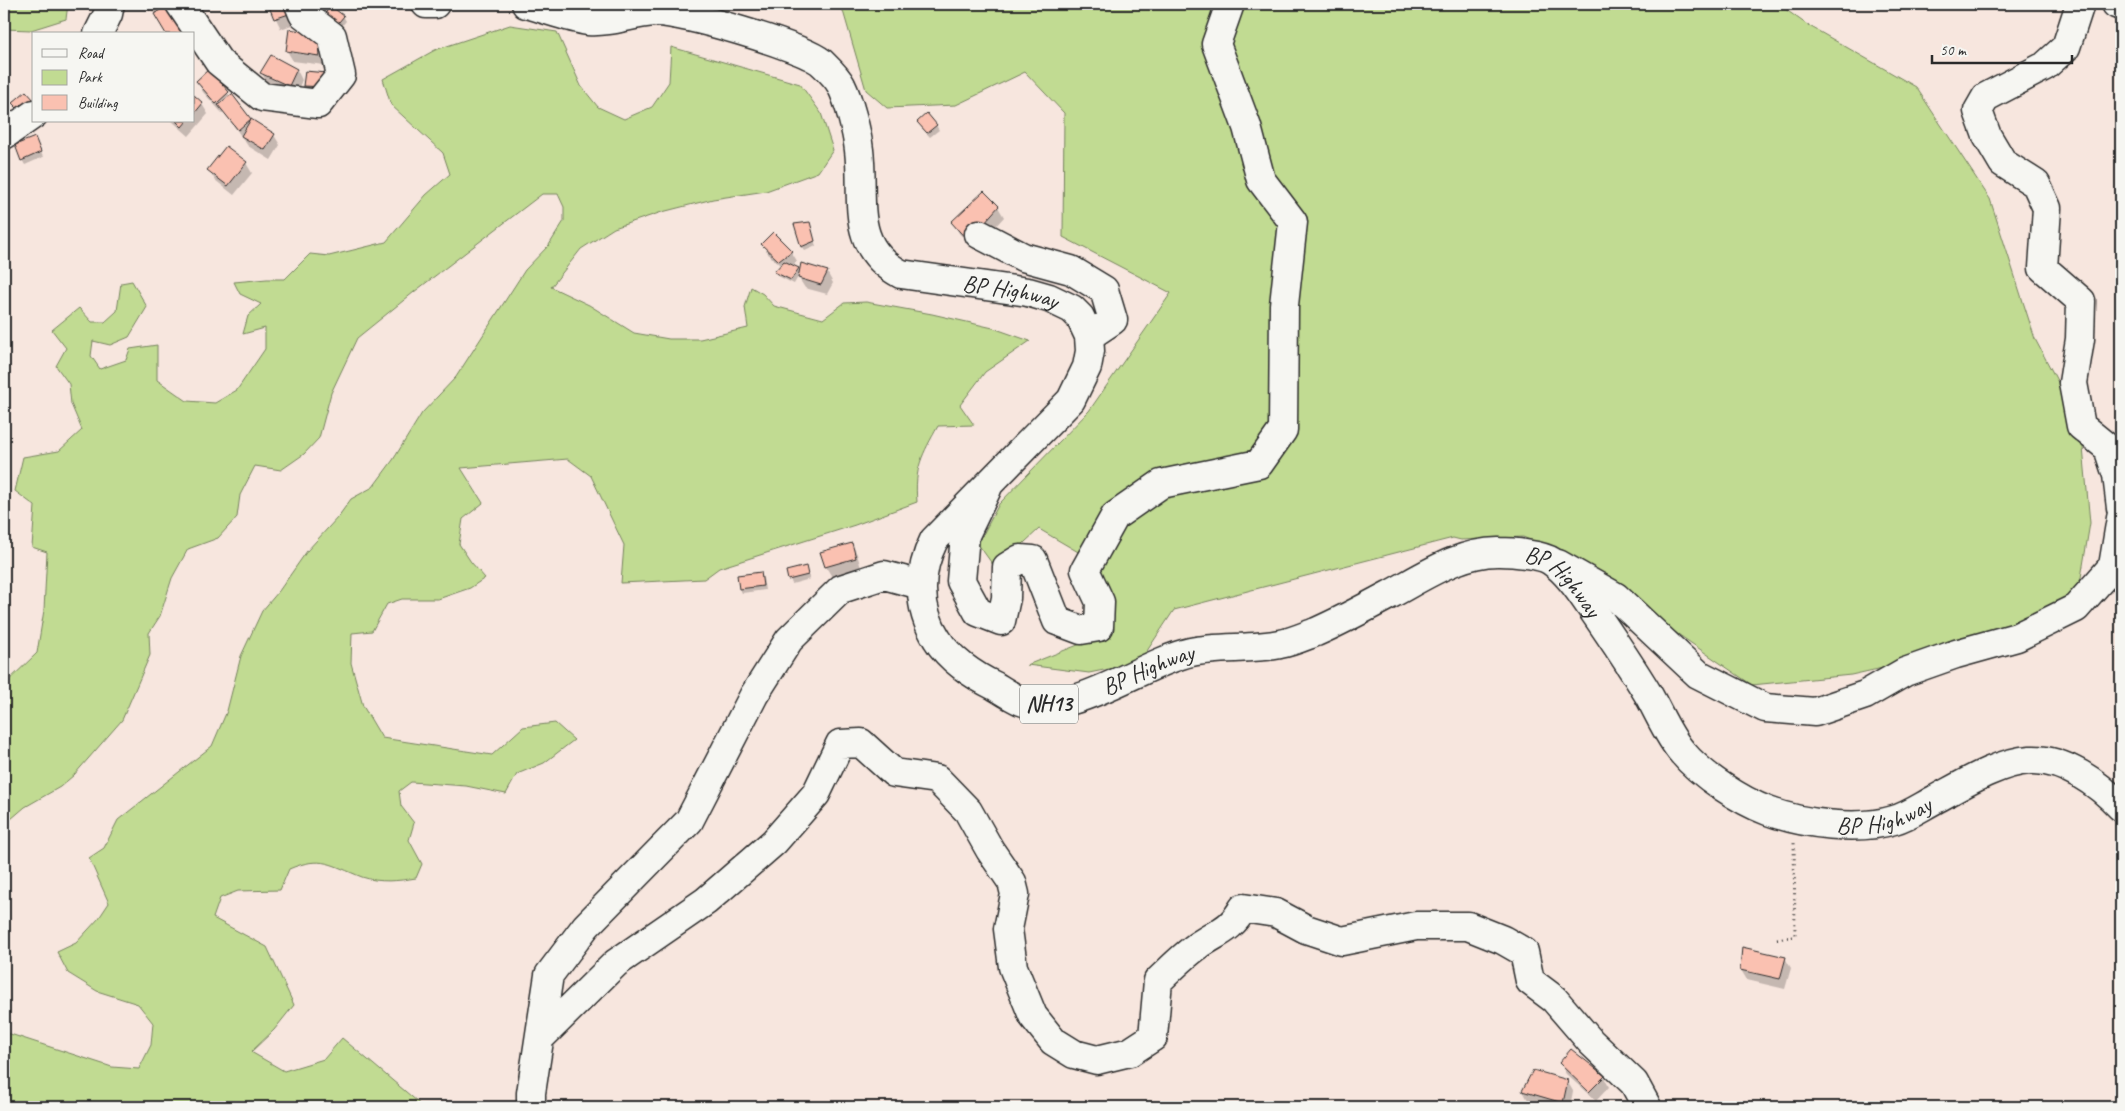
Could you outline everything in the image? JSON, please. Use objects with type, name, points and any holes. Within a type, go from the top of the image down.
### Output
[{"type":"main road","points":[[99,32],[108,14],[110,4]]},
{"type":"main road","points":[[180,4],[220,62],[262,97],[318,104],[341,75],[332,36],[304,14],[299,4]]},
{"type":"main road","points":[[426,4],[435,4]]},
{"type":"main road","name":"BP Highway","points":[[526,4],[588,21],[607,20],[654,12],[668,12],[696,18],[794,49],[820,62],[840,83],[846,99],[859,150],[860,210],[862,219],[874,253],[886,266],[901,274],[1028,292],[1049,298],[1072,308],[1080,317],[1089,336],[1090,351],[1087,367],[1071,400],[934,540],[924,565],[920,585],[929,623],[937,640],[948,653],[983,680],[1022,701],[1039,704],[1058,704],[1091,693],[1170,657],[1195,651],[1279,644],[1312,633],[1358,612],[1438,568],[1474,555],[1500,552],[1549,559],[1575,584],[1616,644],[1682,752],[1718,784],[1768,811],[1820,824],[1866,826],[1897,820],[1987,772],[2032,760],[2058,764],[2078,773],[2105,790],[2121,807]]},
{"type":"main road","points":[[990,484],[965,535],[960,581],[978,612],[1000,622],[1006,598],[1007,567],[1020,559],[1033,560],[1057,621],[1081,630],[1099,627],[1100,602],[1085,570],[1115,516],[1161,484],[1259,464],[1283,430],[1284,305],[1293,222],[1261,180],[1247,127],[1216,44],[1230,4]]},
{"type":"main road","points":[[2080,4],[2066,47],[2045,66],[1986,96],[1978,110],[1988,136],[2003,163],[2036,184],[2047,208],[2043,268],[2081,301],[2080,339],[2073,383],[2081,426],[2108,448],[2117,475],[2121,508]]},
{"type":"main road","points":[[2116,4],[2121,6]]},
{"type":"main road","points":[[4,135],[32,115]]},
{"type":"main road","points":[[979,234],[1023,257],[1071,270],[1104,290],[1113,320],[1089,336]]},
{"type":"main road","points":[[1549,559],[1616,597],[1698,674],[1765,708],[1815,712],[1865,695],[1905,672],[1956,654],[2017,637],[2076,608],[2114,566],[2121,518]]},
{"type":"main road","points":[[531,1107],[531,1093],[549,975],[586,926],[689,821],[754,695],[789,640],[841,589],[884,575],[920,585]]},
{"type":"main road","points":[[540,1038],[616,963],[706,900],[774,842],[816,794],[840,744],[861,743],[894,774],[936,779],[968,811],[990,850],[1012,882],[1015,894],[1008,929],[1013,967],[1021,989],[1033,1016],[1053,1041],[1074,1054],[1097,1060],[1130,1052],[1154,1037],[1158,981],[1198,945],[1232,924],[1243,908],[1276,913],[1306,929],[1342,941],[1416,926],[1468,926],[1503,940],[1524,952],[1530,981],[1554,998],[1591,1042],[1634,1083],[1647,1107]]},
{"type":"path","points":[[1778,939],[1795,936],[1793,863],[1795,817]]},
{"type":"green space","points":[[4,4],[68,4],[66,19],[31,30],[4,29]]},
{"type":"green space","points":[[841,4],[1778,4],[1806,24],[1916,87],[1990,199],[2035,339],[2081,426],[2090,523],[2076,608],[1996,643],[1851,675],[1752,685],[1672,630],[1648,608],[1587,564],[1523,537],[1461,540],[1453,538],[1174,610],[1139,663],[1089,673],[1027,665],[1106,634],[1114,598],[1097,563],[1039,529],[996,569],[978,544],[999,504],[1089,411],[1171,293],[1063,237],[1064,113],[1025,72],[956,105],[887,108],[866,90]]},
{"type":"green space","points":[[510,25],[557,32],[581,86],[598,107],[624,119],[652,107],[669,82],[671,47],[800,84],[821,113],[833,150],[818,172],[766,191],[713,199],[662,212],[614,228],[581,249],[551,287],[589,305],[634,333],[669,339],[700,339],[748,328],[745,307],[751,287],[763,294],[774,306],[823,319],[844,303],[866,302],[993,328],[1030,341],[985,372],[960,405],[974,425],[938,426],[920,462],[916,490],[917,502],[855,525],[719,568],[704,579],[621,583],[624,545],[591,476],[568,459],[461,468],[483,503],[463,519],[459,544],[485,578],[470,588],[438,599],[402,599],[387,604],[372,631],[352,633],[351,663],[363,706],[382,738],[492,755],[523,727],[555,723],[574,740],[544,763],[517,774],[506,794],[466,786],[411,782],[399,791],[401,806],[414,823],[409,840],[422,864],[416,878],[382,881],[362,877],[326,863],[310,863],[289,869],[280,890],[238,891],[220,898],[213,918],[267,947],[294,1005],[274,1030],[251,1052],[284,1071],[324,1059],[342,1038],[418,1102],[418,1107],[4,1107],[4,1032],[112,1067],[139,1069],[151,1045],[153,1023],[138,1004],[97,991],[68,973],[57,952],[76,943],[99,918],[109,903],[89,858],[104,848],[118,820],[212,746],[227,711],[241,656],[262,611],[279,591],[307,551],[338,517],[351,499],[373,487],[393,460],[422,413],[456,377],[525,270],[549,245],[564,221],[564,207],[558,194],[542,194],[357,338],[331,393],[319,438],[304,454],[281,470],[255,466],[240,495],[237,517],[218,538],[188,549],[172,578],[160,616],[149,633],[150,655],[122,720],[74,775],[60,787],[25,807],[4,825],[4,685],[37,653],[44,610],[47,552],[32,547],[35,506],[15,491],[23,457],[59,451],[82,430],[71,404],[69,384],[56,366],[66,348],[52,330],[79,308],[92,322],[105,322],[117,311],[121,283],[132,281],[147,307],[129,337],[110,345],[93,341],[91,356],[100,369],[126,360],[130,349],[157,345],[157,380],[187,401],[215,403],[237,390],[265,349],[265,328],[243,334],[248,316],[261,304],[240,294],[234,282],[285,279],[310,254],[329,256],[386,242],[426,195],[450,174],[443,153],[391,105],[383,79],[435,50]]},
{"type":"building","points":[[147,4],[167,4],[149,10]]},
{"type":"building","points":[[268,4],[288,4],[292,13],[274,19]]},
{"type":"building","points":[[166,6],[182,32],[165,32],[154,14]]},
{"type":"building","points":[[331,6],[344,16],[334,28],[322,17]]},
{"type":"building","points":[[289,29],[320,34],[319,56],[286,51]]},
{"type":"building","points":[[271,55],[297,69],[289,86],[260,73]]},
{"type":"building","points":[[209,69],[229,92],[216,104],[196,81]]},
{"type":"building","points":[[305,71],[327,73],[326,87],[303,86]]},
{"type":"building","points":[[26,91],[32,98],[32,107],[23,114],[12,103]]},
{"type":"building","points":[[232,94],[251,119],[238,130],[218,105]]},
{"type":"building","points":[[195,96],[203,103],[195,113]]},
{"type":"building","points":[[927,113],[937,125],[927,133],[917,122]]},
{"type":"building","points":[[251,119],[275,134],[265,150],[241,136]]},
{"type":"building","points":[[177,122],[186,122],[182,127]]},
{"type":"building","points":[[35,137],[41,152],[21,161],[15,145]]},
{"type":"building","points":[[226,146],[247,162],[228,186],[207,170]]},
{"type":"building","points":[[984,191],[999,206],[968,241],[951,222]]},
{"type":"building","points":[[810,222],[815,241],[801,247],[794,224]]},
{"type":"building","points":[[773,232],[792,251],[779,261],[761,244]]},
{"type":"building","points":[[784,261],[799,268],[791,280],[774,272]]},
{"type":"building","points":[[801,263],[828,271],[821,285],[798,278]]},
{"type":"building","points":[[852,543],[856,558],[825,567],[820,552]]},
{"type":"building","points":[[806,566],[808,575],[788,580],[786,571]]},
{"type":"building","points":[[761,572],[763,586],[739,589],[737,575]]},
{"type":"building","points":[[1742,947],[1786,957],[1780,979],[1740,970]]},
{"type":"building","points":[[1571,1049],[1605,1076],[1589,1092],[1559,1063]]},
{"type":"building","points":[[1533,1070],[1568,1080],[1563,1103],[1522,1091]]}]
